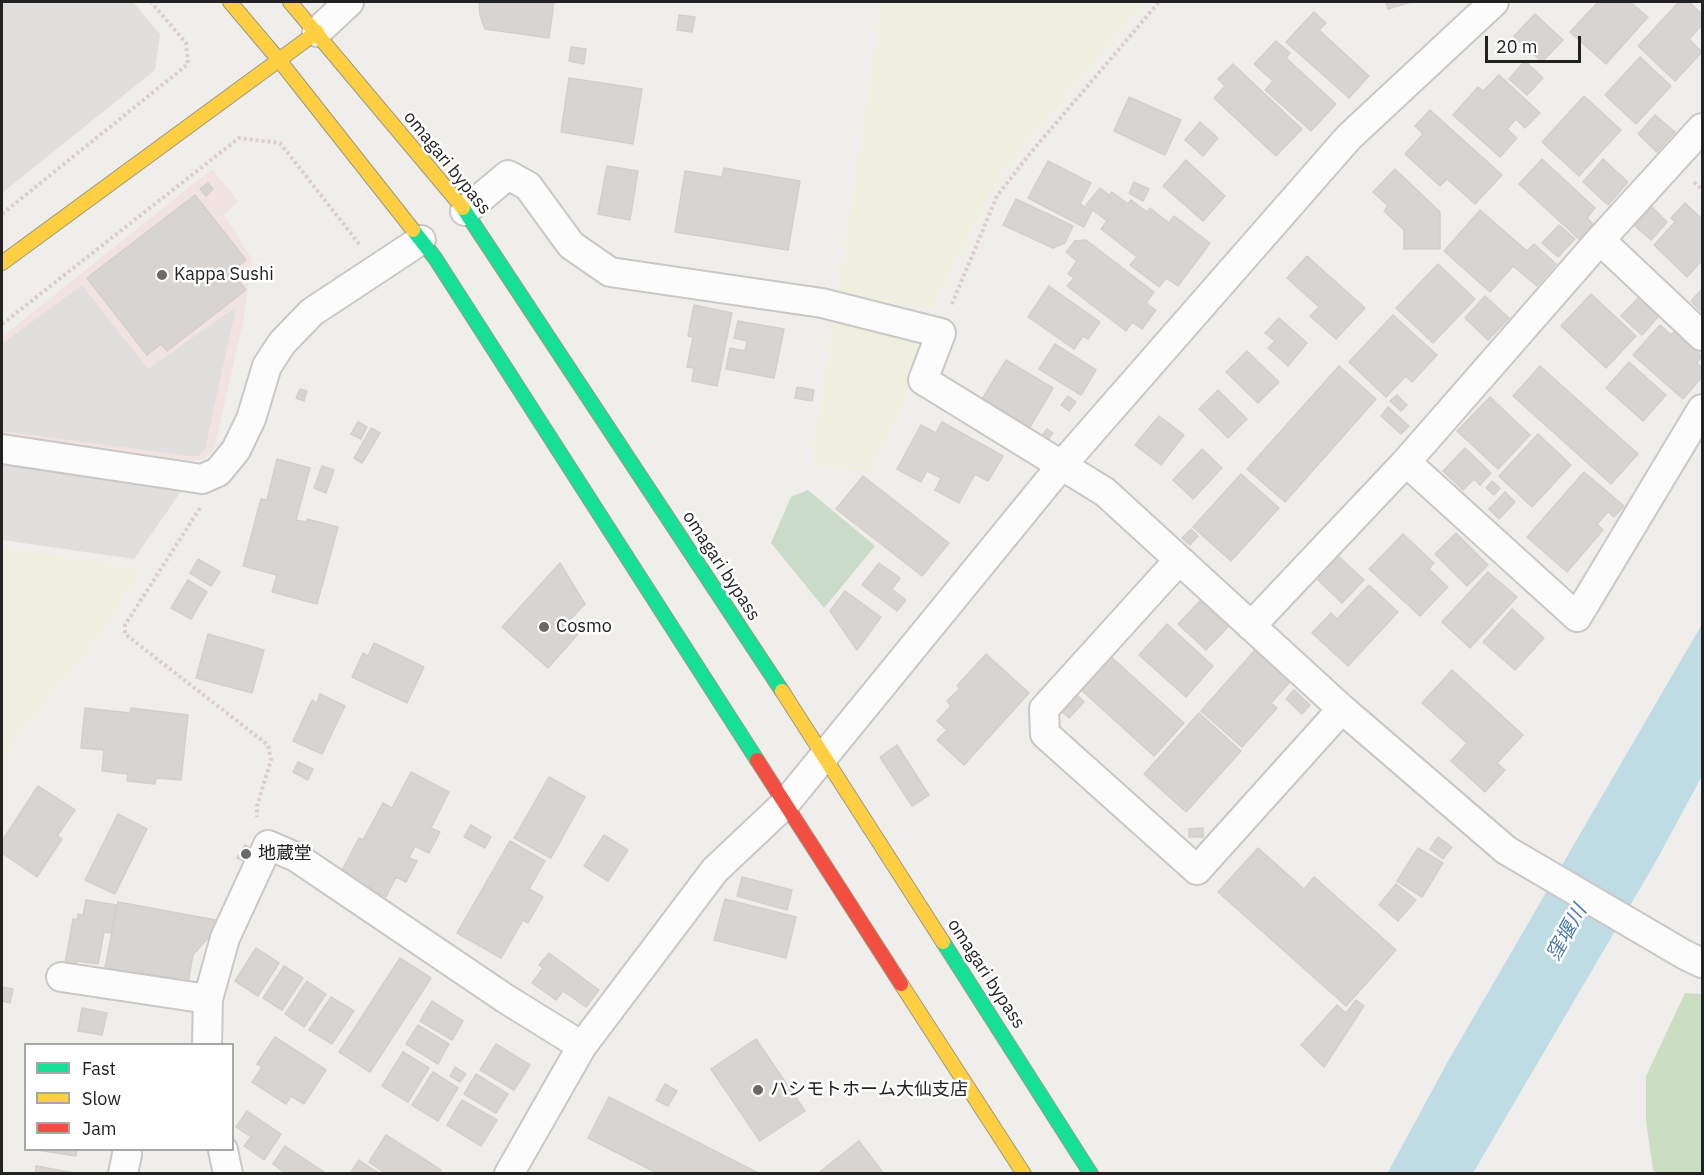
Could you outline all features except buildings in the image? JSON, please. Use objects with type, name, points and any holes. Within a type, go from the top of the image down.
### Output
[{"type":"main road","points":[[230,2],[279,60],[441,268],[1024,1173]]},
{"type":"main road","name":"omagari bypass","points":[[290,2],[465,211],[825,756],[1091,1173]]},
{"type":"main road","points":[[2,263],[316,32]]},
{"type":"street","points":[[316,32],[349,2]]},
{"type":"street","points":[[509,1173],[582,1046],[715,870],[785,804],[1061,466],[1349,137],[1494,2]]},
{"type":"street","points":[[1251,626],[1406,462],[1600,240],[1702,128]]},
{"type":"street","points":[[465,211],[508,175],[528,186],[571,245],[610,272],[822,303],[941,333],[923,380],[1105,492],[1341,710],[1506,849],[1694,959]]},
{"type":"street","points":[[2,449],[202,479],[218,472],[241,440],[251,419],[267,366],[282,343],[312,312],[420,240]]},
{"type":"street","points":[[1600,240],[1702,336]]},
{"type":"street","points":[[1406,462],[1577,617],[1702,409]]},
{"type":"street","points":[[1179,560],[1044,710],[1045,734],[1197,870],[1341,710]]},
{"type":"street","points":[[207,1043],[208,999],[225,938],[268,845],[296,857],[506,999],[582,1046]]},
{"type":"street","points":[[61,977],[208,999]]},
{"type":"street","points":[[223,1151],[228,1173]]},
{"type":"path","points":[[2,214],[188,64],[186,43],[151,2]]},
{"type":"path","points":[[941,333],[997,196],[1028,156],[1160,2]]},
{"type":"path","points":[[2,324],[239,138],[280,143],[378,268]]},
{"type":"path","points":[[218,472],[195,518],[125,625],[125,634],[268,746],[271,760],[257,806],[257,821],[268,845]]},
{"type":"shaded area","points":[[2,2],[133,2],[160,34],[155,70],[2,193]]},
{"type":"shaded area","points":[[212,169],[238,201],[224,215],[252,259],[243,322],[214,450],[204,459],[192,461],[2,437],[2,337]]},
{"type":"shaded area","points":[[82,285],[148,369],[236,307],[205,449],[198,456],[2,431],[2,344]]},
{"type":"shaded area","points":[[2,464],[182,490],[134,559],[2,540]]},
{"type":"green space","points":[[882,2],[1144,2],[1002,171],[932,308],[838,296]]},
{"type":"green space","points":[[834,321],[930,337],[909,393],[868,472],[811,464]]},
{"type":"green space","points":[[808,490],[875,546],[824,608],[771,543],[791,497]]},
{"type":"green space","points":[[2,547],[141,569],[103,631],[16,735],[2,762]]},
{"type":"green space","points":[[1685,993],[1702,994],[1702,1173],[1656,1173],[1653,1170],[1646,1121],[1646,1076]]},
{"type":"water","name":"窪堰川","points":[[1702,624],[1702,776],[1655,863],[1473,1173],[1387,1174],[1447,1063]]},
{"type":"traffic: fast","points":[[463,208],[782,691]]},
{"type":"traffic: fast","points":[[413,230],[435,258],[757,760]]},
{"type":"traffic: fast","points":[[943,942],[1091,1174]]},
{"type":"traffic: slow","points":[[230,2],[279,60],[413,230]]},
{"type":"traffic: slow","points":[[290,2],[463,208]]},
{"type":"traffic: slow","points":[[2,263],[317,32]]},
{"type":"traffic: slow","points":[[782,691],[943,942]]},
{"type":"traffic: slow","points":[[901,984],[1024,1174]]},
{"type":"traffic: jam","points":[[757,760],[901,984]]},
{"type":"place","name":"Kappa Sushi","points":[[162,275]]},
{"type":"place","name":"Cosmo","points":[[544,627]]},
{"type":"place","name":"地蔵堂","points":[[246,854]]},
{"type":"place","name":"ハシモトホーム大仙支店","points":[[758,1090]]}]
